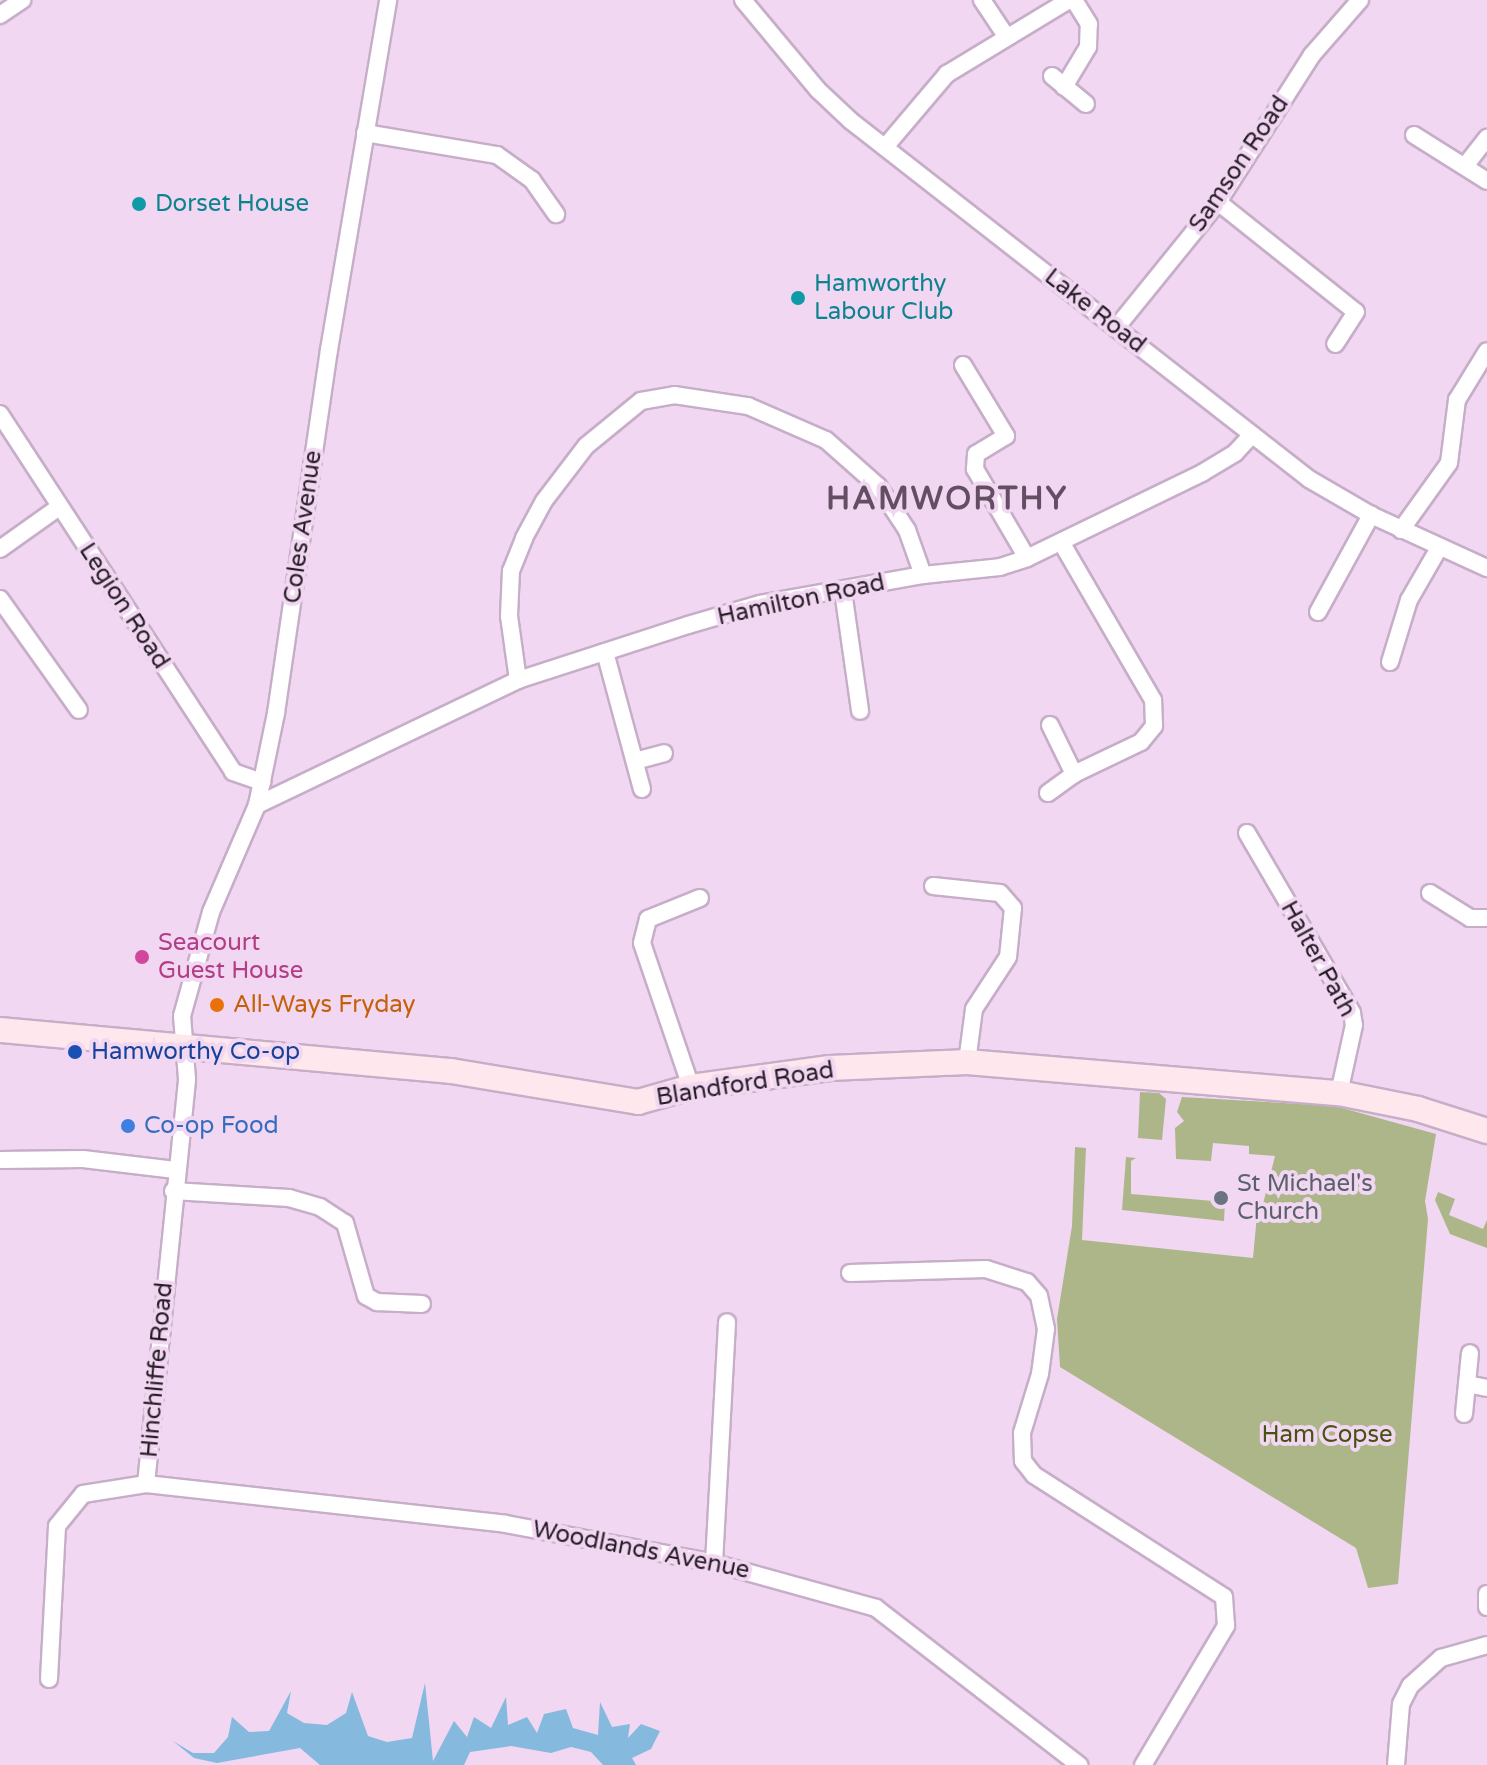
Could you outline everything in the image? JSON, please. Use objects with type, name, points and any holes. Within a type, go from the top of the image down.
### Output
[{"type":"main road","name":"Blandford Road","points":[[0,1030],[183,1044],[451,1071],[638,1102],[691,1087],[830,1068],[967,1062],[1339,1093],[1418,1109],[1487,1131]]},
{"type":"street","points":[[0,15],[22,0]]},
{"type":"street","name":"Coles Avenue","points":[[183,1044],[182,1016],[211,912],[257,805],[262,782],[388,0]]},
{"type":"street","name":"Lake Road","points":[[743,0],[818,90],[885,147],[1309,479],[1371,515],[1487,568]]},
{"type":"street","points":[[982,0],[1006,36]]},
{"type":"street","points":[[885,147],[947,74],[1006,36],[1072,0],[1089,24],[1088,47],[1058,82],[1086,104]]},
{"type":"street","name":"Samson Road","points":[[1116,328],[1218,202],[1312,55],[1360,0]]},
{"type":"street","points":[[365,133],[497,155],[532,180],[556,214]]},
{"type":"street","points":[[1414,135],[1487,181]]},
{"type":"street","points":[[1465,166],[1487,138]]},
{"type":"street","points":[[1218,202],[1356,312],[1335,344]]},
{"type":"street","points":[[1401,530],[1449,463],[1457,400],[1487,351]]},
{"type":"street","points":[[963,365],[1006,436],[976,454],[975,469],[1027,558]]},
{"type":"street","points":[[518,680],[509,616],[511,571],[524,538],[586,446],[641,401],[674,395],[748,406],[826,440],[878,486],[907,530],[923,575]]},
{"type":"street","name":"Legion Road","points":[[0,414],[233,772],[262,782]]},
{"type":"street","name":"Hamilton Road","points":[[257,805],[518,680],[605,652],[760,604],[923,575],[1000,567],[1027,558],[1202,473],[1235,453],[1252,435]]},
{"type":"street","points":[[0,549],[59,507]]},
{"type":"street","points":[[1318,612],[1371,515]]},
{"type":"street","points":[[1048,793],[1074,774],[1141,742],[1154,726],[1153,700],[1061,542]]},
{"type":"street","points":[[1390,662],[1409,600],[1439,548]]},
{"type":"street","points":[[843,591],[860,711]]},
{"type":"street","points":[[0,599],[79,710]]},
{"type":"street","points":[[605,652],[642,789]]},
{"type":"street","points":[[1050,725],[1074,774]]},
{"type":"street","points":[[635,761],[664,753]]},
{"type":"street","name":"Halter Path","points":[[1247,833],[1352,1013],[1354,1025],[1339,1093]]},
{"type":"street","points":[[933,886],[1000,893],[1013,908],[1008,957],[974,1009],[967,1062]]},
{"type":"street","points":[[1430,893],[1470,918],[1487,918]]},
{"type":"street","points":[[691,1087],[642,943],[648,919],[700,898]]},
{"type":"street","name":"Hinchliffe Road","points":[[49,1679],[57,1526],[83,1494],[146,1484],[175,1170],[187,1079],[183,1044]]},
{"type":"street","points":[[0,1160],[83,1159],[175,1170]]},
{"type":"street","points":[[173,1191],[289,1198],[320,1207],[345,1223],[366,1296],[377,1302],[422,1304]]},
{"type":"street","points":[[850,1273],[986,1269],[1018,1275],[1043,1306],[1046,1329],[1040,1374],[1020,1446],[1027,1467],[1224,1597],[1229,1609],[1226,1626],[1143,1765]]},
{"type":"street","points":[[714,1563],[727,1322]]},
{"type":"street","points":[[1464,1414],[1470,1353]]},
{"type":"street","points":[[1467,1384],[1487,1388]]},
{"type":"street","name":"Woodlands Avenue","points":[[146,1484],[506,1524],[714,1563],[876,1608],[1079,1765]]},
{"type":"street","points":[[1487,1594],[1487,1607]]},
{"type":"street","points":[[1396,1765],[1401,1704],[1410,1686],[1441,1658],[1487,1645]]},
{"type":"green space","points":[[1140,1092],[1159,1093],[1166,1099],[1162,1140],[1138,1138]]},
{"type":"green space","name":"Ham Copse","points":[[1182,1097],[1335,1106],[1436,1134],[1425,1201],[1428,1219],[1398,1584],[1368,1588],[1356,1548],[1060,1367],[1057,1319],[1072,1226],[1075,1147],[1086,1148],[1082,1240],[1253,1258],[1258,1204],[1263,1204],[1275,1156],[1249,1154],[1249,1146],[1213,1143],[1211,1161],[1176,1159],[1175,1128],[1184,1121],[1177,1112]]},
{"type":"green space","points":[[1126,1157],[1136,1158],[1131,1161],[1131,1194],[1225,1202],[1224,1221],[1122,1210]]},
{"type":"green space","points":[[1438,1192],[1455,1199],[1449,1215],[1483,1229],[1487,1220],[1487,1248],[1450,1234],[1435,1200]]},
{"type":"water","points":[[425,1683],[433,1761],[454,1721],[467,1737],[474,1717],[491,1728],[506,1697],[508,1725],[527,1717],[537,1733],[544,1714],[566,1709],[573,1728],[598,1735],[600,1702],[612,1727],[630,1724],[628,1738],[641,1724],[660,1731],[651,1749],[632,1758],[636,1765],[603,1765],[591,1752],[571,1747],[551,1753],[511,1746],[470,1752],[464,1765],[320,1765],[300,1748],[217,1763],[194,1758],[173,1741],[193,1753],[214,1753],[228,1737],[232,1717],[249,1732],[269,1731],[291,1691],[287,1713],[304,1723],[327,1725],[346,1713],[352,1692],[368,1736],[387,1742],[412,1738]]},
{"type":"place","name":"Dorset House","points":[[139,204]]},
{"type":"place","name":"Hamworthy Labour Club","points":[[798,298]]},
{"type":"place","name":"Seacourt Guest House","points":[[142,957]]},
{"type":"place","name":"All-Ways Fryday","points":[[217,1005]]},
{"type":"place","name":"Hamworthy Co-op","points":[[75,1052]]},
{"type":"place","name":"Co-op Food","points":[[128,1126]]},
{"type":"place","name":"St Michael's Church","points":[[1221,1198]]},
{"type":"district","name":"HAMWORTHY","points":[[947,499]]}]
